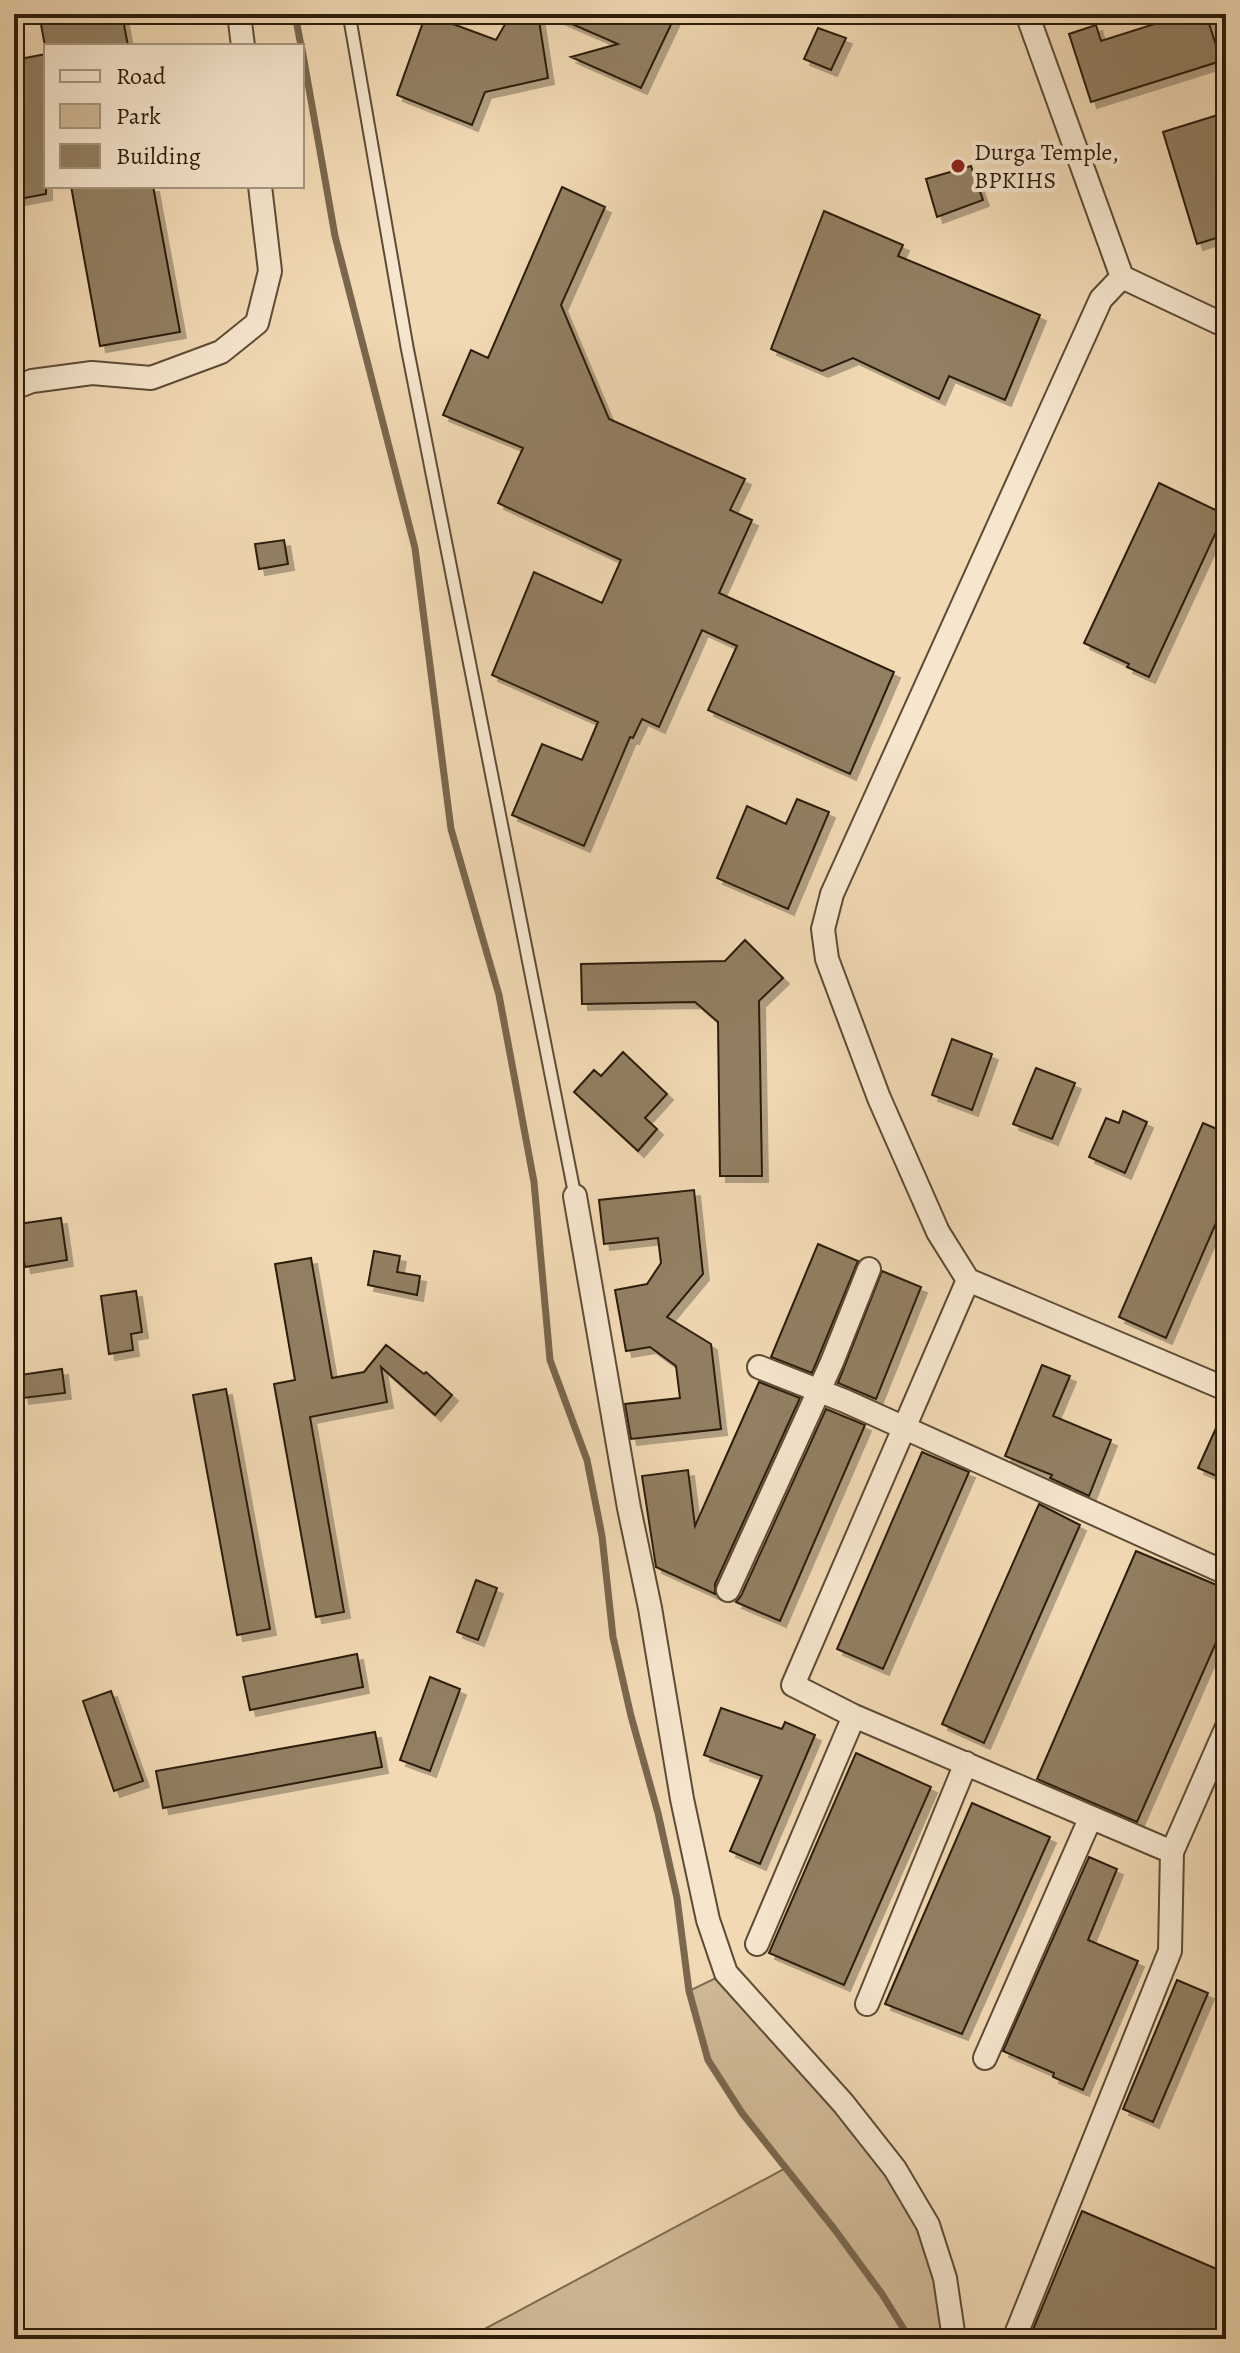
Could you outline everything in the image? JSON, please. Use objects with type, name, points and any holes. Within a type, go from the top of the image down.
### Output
[{"type":"street","points":[[239,14],[243,44]]},
{"type":"street","points":[[1027,14],[1122,277],[1226,326]]},
{"type":"street","points":[[14,388],[32,381],[92,373],[151,378],[221,352],[257,323],[270,271],[260,188]]},
{"type":"street","points":[[1122,277],[1101,299],[832,894],[823,929],[827,959],[879,1098],[938,1232],[968,1280],[1226,1389]]},
{"type":"street","points":[[575,1196],[682,1799],[708,1920],[726,1973],[843,2103],[895,2169],[922,2214],[945,2278],[954,2339]]},
{"type":"street","points":[[728,1590],[832,1362],[869,1269]]},
{"type":"street","points":[[968,1280],[793,1685],[854,1716],[1172,1852]]},
{"type":"street","points":[[759,1367],[906,1428],[1226,1573]]},
{"type":"street","points":[[757,1944],[854,1716]]},
{"type":"street","points":[[1014,2339],[1170,1951],[1172,1852],[1226,1729]]},
{"type":"street","points":[[867,2004],[966,1763]]},
{"type":"street","points":[[985,2058],[1090,1819]]},
{"type":"lane","points":[[349,14],[407,347],[575,1196]]},
{"type":"green space","points":[[726,1973],[928,2225],[954,2339],[466,2339],[784,2169],[742,2113],[708,2060],[689,1991]]},
{"type":"building","points":[[39,14],[122,14],[128,44],[45,44]]},
{"type":"building","points":[[426,14],[496,40],[511,14],[538,14],[548,78],[485,92],[472,125],[397,95]]},
{"type":"building","points":[[549,14],[676,14],[641,88],[571,57],[618,44]]},
{"type":"building","points":[[1186,14],[1206,14],[1221,61],[1091,102],[1069,34],[1096,25],[1101,41]]},
{"type":"building","points":[[818,28],[846,38],[831,70],[804,59]]},
{"type":"building","points":[[44,54],[46,194],[14,200],[14,60]]},
{"type":"building","points":[[1221,114],[1226,130],[1226,152],[1218,155],[1226,181],[1226,235],[1197,244],[1163,132]]},
{"type":"building","points":[[971,166],[983,200],[937,217],[926,179]]},
{"type":"building","points":[[562,187],[605,207],[561,305],[609,419],[745,479],[730,510],[752,520],[719,593],[894,672],[850,774],[708,710],[737,646],[702,630],[659,727],[642,719],[633,738],[630,737],[584,846],[512,815],[542,744],[582,760],[598,722],[492,675],[534,572],[602,603],[621,560],[498,503],[523,448],[443,415],[471,350],[488,358]]},
{"type":"building","points":[[71,188],[153,188],[180,332],[100,346]]},
{"type":"building","points":[[824,211],[903,245],[898,256],[1040,315],[1005,400],[949,376],[939,399],[853,358],[822,371],[771,349]]},
{"type":"building","points":[[1159,483],[1226,515],[1226,537],[1216,532],[1149,677],[1084,643]]},
{"type":"building","points":[[284,540],[288,564],[259,569],[255,544]]},
{"type":"building","points":[[797,799],[829,812],[788,909],[717,878],[747,806],[786,824]]},
{"type":"building","points":[[745,940],[783,978],[759,1001],[762,1176],[720,1176],[718,1022],[695,1002],[582,1004],[581,964],[725,961]]},
{"type":"building","points":[[952,1039],[992,1054],[972,1110],[932,1095]]},
{"type":"building","points":[[623,1052],[667,1094],[645,1118],[657,1129],[638,1151],[574,1092],[594,1070],[601,1076]]},
{"type":"building","points":[[1036,1068],[1075,1083],[1052,1139],[1013,1124]]},
{"type":"building","points":[[1123,1111],[1147,1122],[1125,1173],[1089,1157],[1106,1118],[1119,1123]]},
{"type":"building","points":[[1203,1123],[1226,1133],[1226,1200],[1166,1338],[1119,1317]]},
{"type":"building","points":[[694,1190],[703,1274],[667,1317],[711,1344],[721,1429],[631,1439],[625,1404],[680,1398],[676,1366],[650,1347],[626,1351],[615,1290],[647,1284],[661,1263],[658,1238],[604,1244],[599,1200]]},
{"type":"building","points":[[61,1218],[67,1260],[25,1267],[18,1224]]},
{"type":"building","points":[[818,1244],[858,1261],[812,1373],[771,1357]]},
{"type":"building","points":[[374,1251],[400,1256],[397,1272],[420,1276],[417,1295],[368,1285]]},
{"type":"building","points":[[311,1258],[332,1378],[364,1372],[386,1345],[424,1374],[426,1372],[452,1395],[435,1415],[381,1367],[387,1402],[310,1417],[344,1612],[316,1617],[274,1384],[295,1380],[275,1264]]},
{"type":"building","points":[[882,1271],[921,1287],[876,1399],[838,1383]]},
{"type":"building","points":[[136,1291],[142,1332],[131,1334],[133,1350],[109,1354],[101,1296]]},
{"type":"building","points":[[1042,1365],[1070,1376],[1053,1416],[1111,1440],[1089,1496],[1050,1478],[1052,1475],[1005,1456]]},
{"type":"building","points":[[62,1369],[65,1393],[23,1398],[20,1375]]},
{"type":"building","points":[[759,1382],[800,1398],[715,1584],[715,1594],[656,1567],[642,1476],[688,1470],[695,1526]]},
{"type":"building","points":[[226,1389],[270,1629],[237,1635],[193,1395]]},
{"type":"building","points":[[1226,1406],[1226,1480],[1198,1468]]},
{"type":"building","points":[[826,1409],[865,1425],[780,1621],[736,1602]]},
{"type":"building","points":[[922,1452],[969,1472],[883,1669],[837,1649]]},
{"type":"building","points":[[1039,1504],[1080,1525],[984,1743],[942,1724]]},
{"type":"building","points":[[1136,1551],[1226,1589],[1226,1620],[1137,1822],[1037,1779]]},
{"type":"building","points":[[476,1580],[497,1588],[478,1640],[457,1632]]},
{"type":"building","points":[[357,1654],[363,1687],[250,1710],[243,1677]]},
{"type":"building","points":[[430,1677],[460,1689],[430,1771],[400,1760]]},
{"type":"building","points":[[111,1691],[143,1781],[114,1791],[83,1701]]},
{"type":"building","points":[[721,1708],[782,1729],[785,1722],[815,1735],[760,1864],[730,1851],[762,1776],[704,1755]]},
{"type":"building","points":[[375,1732],[382,1767],[163,1808],[156,1771]]},
{"type":"building","points":[[856,1753],[931,1787],[844,1985],[769,1953]]},
{"type":"building","points":[[972,1803],[1050,1837],[962,2034],[885,2004]]},
{"type":"building","points":[[1089,1857],[1117,1869],[1088,1940],[1138,1961],[1083,2090],[1053,2077],[1054,2073],[1003,2051]]},
{"type":"building","points":[[1177,1980],[1208,1993],[1153,2122],[1123,2109]]},
{"type":"building","points":[[1082,2211],[1226,2273],[1226,2339],[1029,2339]]},
{"type":"waterway","points":[[295,14],[301,44]]},
{"type":"waterway","points":[[304,60],[335,236],[415,548],[451,829],[499,995],[534,1182],[550,1360],[587,1460],[602,1536],[613,1637],[677,1898],[689,1991],[708,2060],[742,2113],[882,2294],[910,2339]]},
{"type":"place","name":"Durga Temple, BPKIHS","points":[[958,166]]}]
